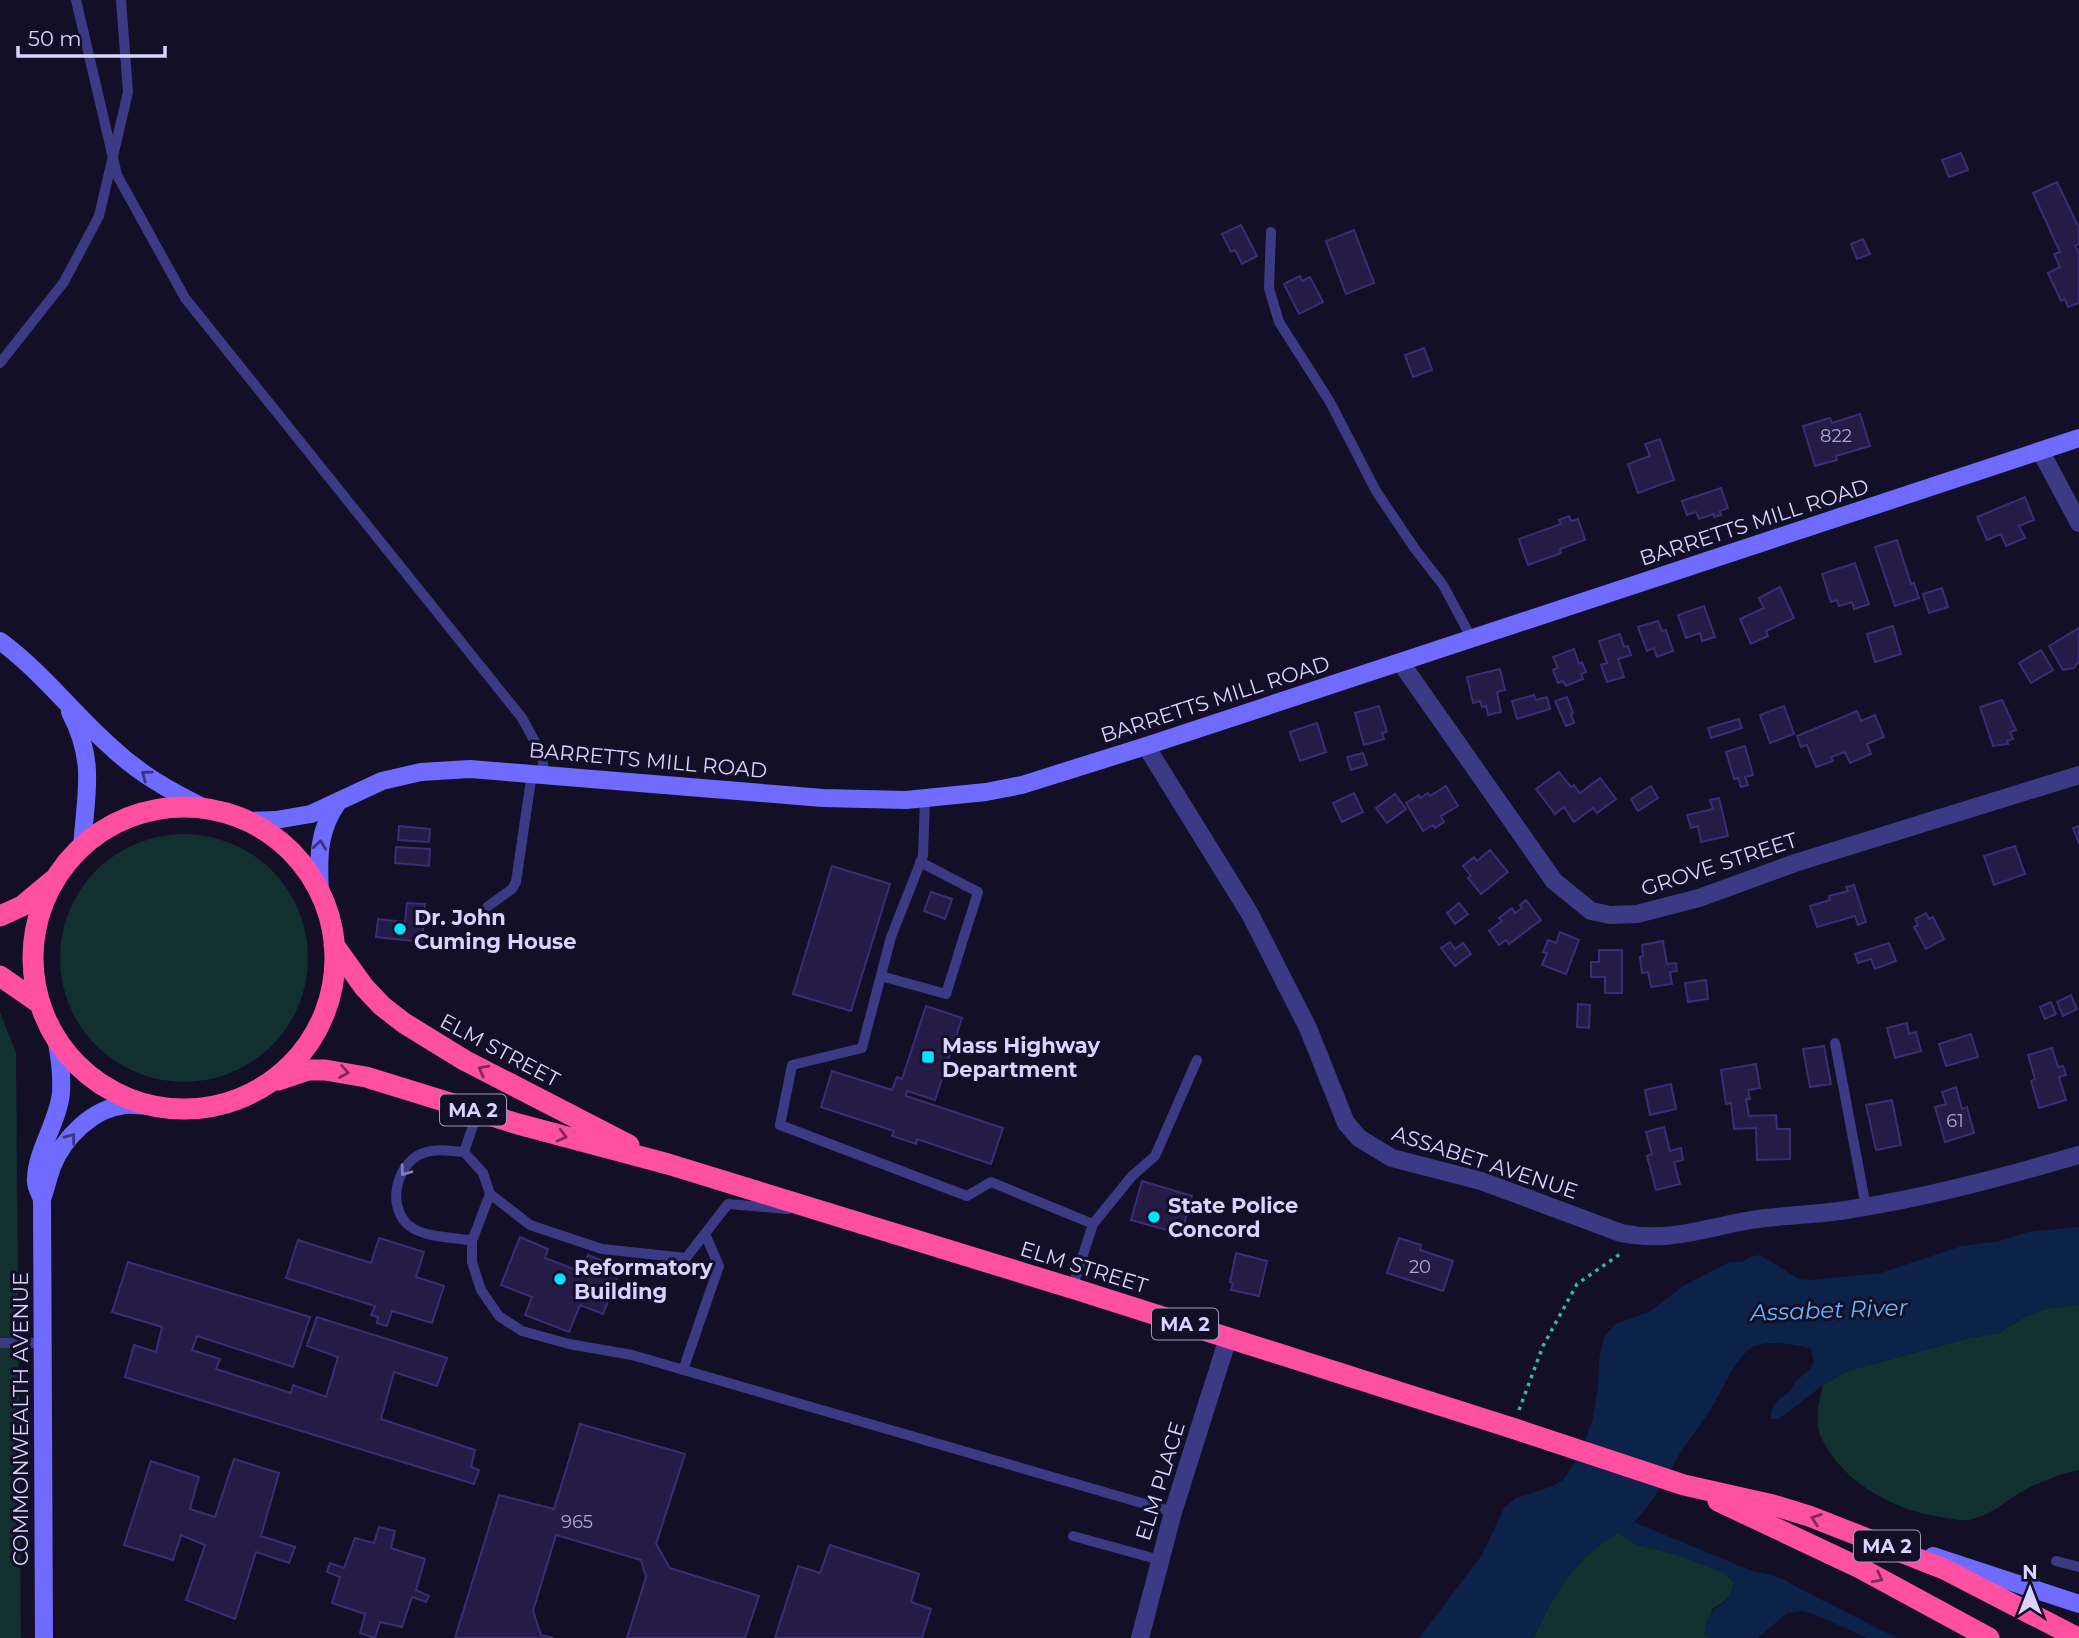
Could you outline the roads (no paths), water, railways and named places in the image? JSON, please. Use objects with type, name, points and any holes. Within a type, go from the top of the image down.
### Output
[{"type":"highway","name":"MA 2","points":[[0,916],[32,900],[93,837],[128,816],[173,806],[205,808],[249,821],[266,830],[294,854],[320,892],[332,926],[334,945]]},
{"type":"highway","points":[[36,1001],[34,965],[39,920],[64,869]]},
{"type":"highway","points":[[278,1080],[310,1041],[320,1021],[332,976],[334,945]]},
{"type":"highway","name":"ELM STREET","points":[[334,945],[364,987],[382,1006],[429,1040],[668,1164]]},
{"type":"highway","points":[[0,976],[36,1001]]},
{"type":"highway","name":"MA 2","points":[[36,1001],[44,1022],[57,1043],[81,1069],[101,1084],[140,1102],[187,1110],[229,1104],[264,1090],[278,1080]]},
{"type":"highway","name":"ELM STREET","points":[[278,1080],[308,1070],[345,1072],[668,1164],[1512,1428],[1684,1486]]},
{"type":"highway","name":"MA 2","points":[[1684,1486],[1773,1506],[1844,1528],[1955,1574],[2078,1638]]},
{"type":"highway","name":"MA 2","points":[[1684,1486],[1860,1568],[1989,1638]]},
{"type":"street","name":"BARRETTS MILL ROAD","points":[[249,821],[311,814],[382,780],[421,772],[470,769],[823,798],[925,799],[1022,785],[1401,663],[2079,438]]},
{"type":"street","points":[[2041,452],[2079,523]]},
{"type":"street","points":[[0,640],[33,668],[109,746],[156,783],[205,808]]},
{"type":"street","name":"GROVE STREET","points":[[1401,663],[1554,881],[1591,911],[1610,915],[1637,914],[1699,898],[1795,863],[2079,775]]},
{"type":"street","points":[[56,692],[78,728],[88,761],[82,849]]},
{"type":"street","name":"ASSABET AVENUE","points":[[1146,746],[1250,914],[1308,1028],[1346,1123],[1359,1138],[1392,1158],[1480,1181],[1621,1233],[1644,1238],[1665,1237],[1752,1220],[1866,1207],[1957,1188],[2079,1155]]},
{"type":"street","points":[[320,892],[318,864],[323,831],[328,816],[338,802]]},
{"type":"street","name":"COMMONWEALTH AVENUE","points":[[42,1199],[35,1181],[61,1094],[57,1043]]},
{"type":"street","name":"COMMONWEALTH AVENUE","points":[[44,1638],[42,1199],[52,1166],[62,1149],[77,1129],[90,1119],[109,1109],[126,1105],[164,1108]]},
{"type":"street","name":"ELM PLACE","points":[[1140,1638],[1173,1512],[1228,1338]]},
{"type":"street","points":[[1844,1528],[2079,1604]]},
{"type":"lane","points":[[76,0],[117,175],[185,298],[522,718],[541,753],[516,882],[512,889],[487,907]]},
{"type":"lane","points":[[0,363],[64,282],[99,216],[128,92],[121,0]]},
{"type":"lane","points":[[1271,232],[1269,288],[1279,322],[1330,402],[1376,491],[1415,549],[1443,584],[1472,639]]},
{"type":"lane","points":[[925,799],[920,862],[891,937],[862,1048],[792,1065],[780,1125],[967,1196],[991,1182],[1093,1224]]},
{"type":"lane","points":[[881,976],[946,994],[978,892],[920,862]]},
{"type":"lane","points":[[1835,1043],[1866,1207]]},
{"type":"lane","points":[[1072,1289],[1093,1224],[1132,1176],[1155,1156],[1197,1060]]},
{"type":"lane","points":[[464,1152],[478,1111]]},
{"type":"lane","points":[[472,1241],[432,1235],[412,1228],[400,1211],[396,1196],[397,1181],[405,1167],[417,1156],[437,1149],[464,1152],[483,1173],[490,1194],[530,1226],[602,1249],[686,1258],[728,1204],[821,1211]]},
{"type":"lane","points":[[490,1194],[472,1241],[472,1262],[481,1290],[499,1316],[522,1331],[569,1344],[632,1355],[1173,1512]]},
{"type":"lane","points":[[683,1370],[719,1266],[705,1234]]},
{"type":"lane","points":[[0,1343],[42,1343]]},
{"type":"lane","points":[[1073,1536],[1160,1560]]},
{"type":"lane","points":[[2056,1561],[2079,1567]]},
{"type":"water","name":"Assabet River","points":[[2079,1227],[2079,1305],[2049,1308],[2024,1317],[1999,1333],[1969,1338],[1847,1371],[1823,1385],[1779,1419],[1771,1419],[1771,1411],[1777,1401],[1810,1369],[1814,1361],[1811,1349],[1770,1343],[1754,1346],[1742,1356],[1733,1369],[1655,1496],[1634,1522],[1752,1571],[1782,1579],[1897,1638],[1867,1638],[1802,1611],[1787,1613],[1758,1638],[1710,1638],[1705,1633],[1710,1614],[1729,1598],[1734,1582],[1722,1572],[1678,1555],[1638,1545],[1618,1533],[1590,1553],[1567,1578],[1534,1638],[1419,1638],[1482,1555],[1504,1508],[1516,1498],[1563,1480],[1580,1455],[1592,1422],[1604,1337],[1615,1324],[1649,1312],[1683,1286],[1730,1262],[1741,1262],[1750,1257],[1760,1255],[1799,1279],[1809,1280],[1881,1273],[1962,1246],[1999,1241],[2028,1232]]},
{"type":"place","name":"Dr. John Cuming House","points":[[400,929]]},
{"type":"place","name":"Mass Highway Department","points":[[928,1057]]},
{"type":"place","name":"State Police Concord","points":[[1154,1217]]},
{"type":"place","name":"Reformatory Building","points":[[560,1279]]}]
